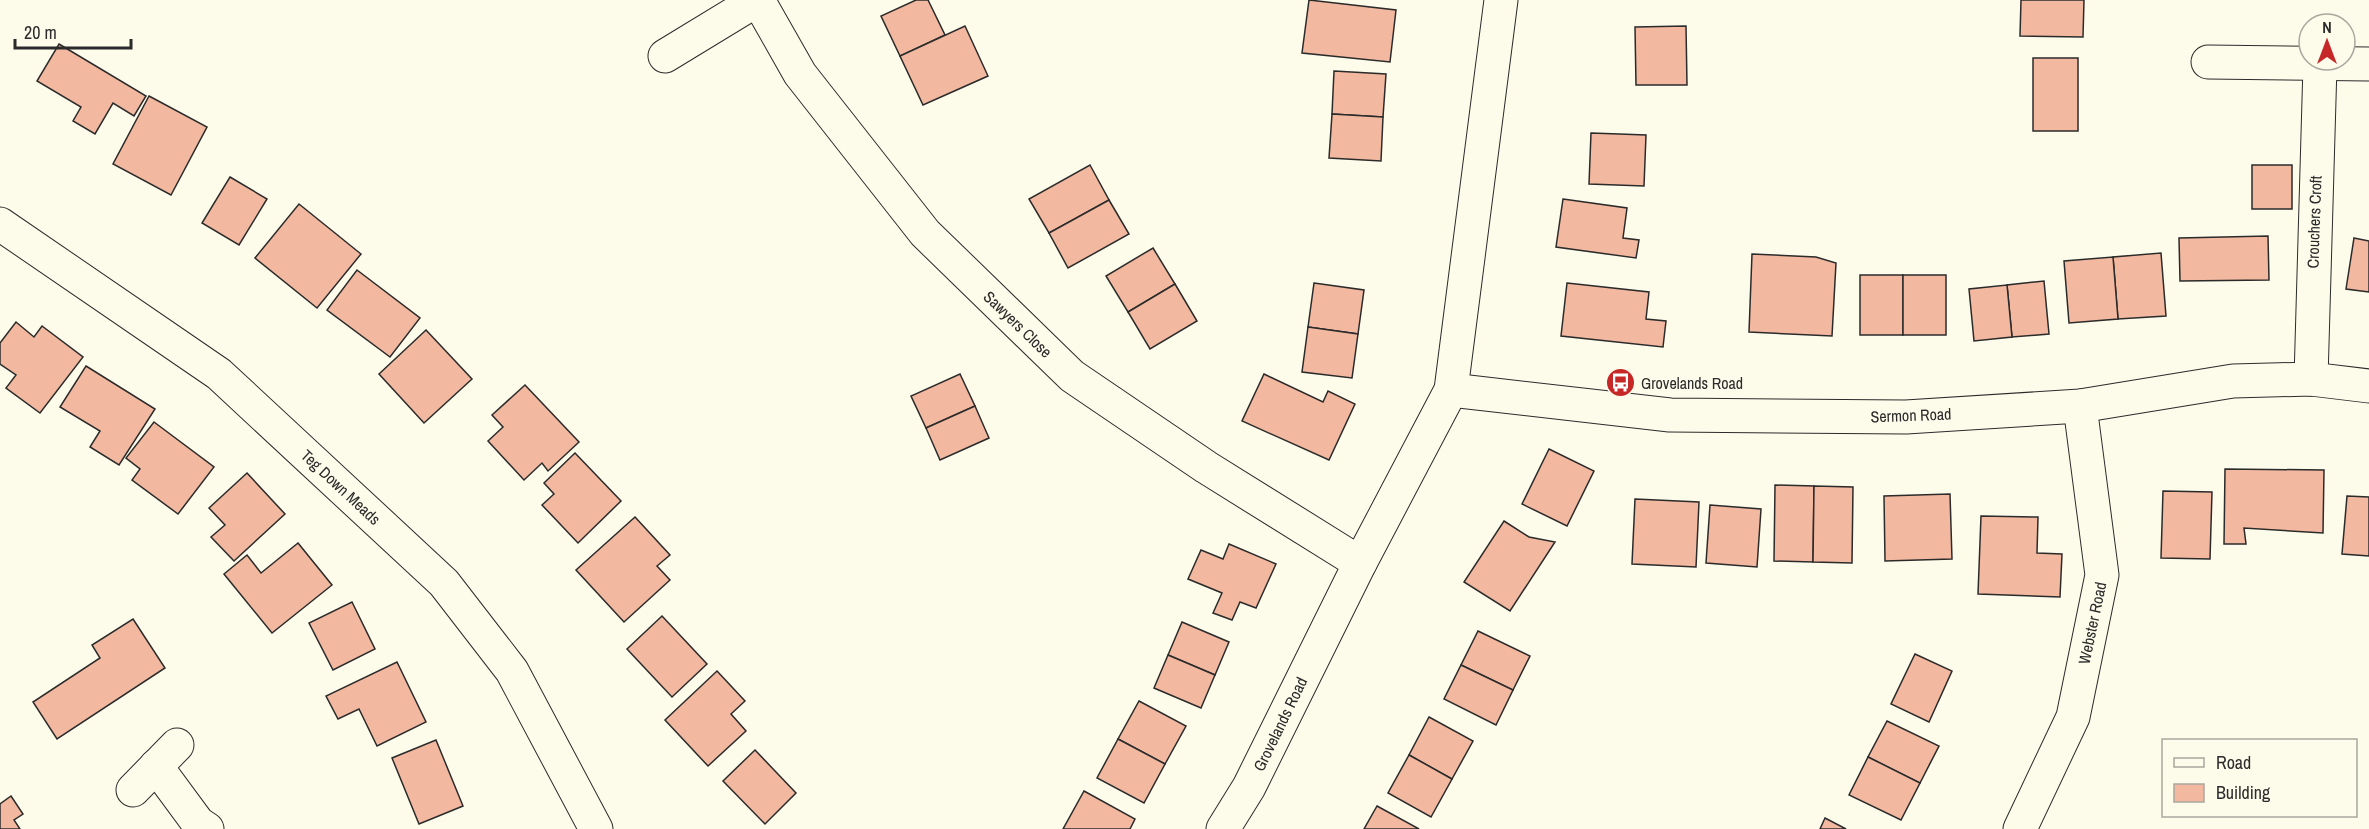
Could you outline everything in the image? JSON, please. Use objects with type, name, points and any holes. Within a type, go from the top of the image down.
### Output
[{"type":"street","name":"Sawyers Close","points":[[665,56],[757,0],[800,74],[925,233],[1072,376],[1206,467],[1360,562]]},
{"type":"street","name":"Grovelands Road","points":[[1223,829],[1249,787],[1360,562],[1451,390],[1501,0]]},
{"type":"street","points":[[2208,62],[2297,64]]},
{"type":"street","name":"Crouchers Croft","points":[[2311,379],[2320,72]]},
{"type":"street","name":"Teg Down Meads","points":[[0,224],[219,374],[444,583],[512,671],[596,829]]},
{"type":"street","name":"Sermon Road","points":[[1451,390],[1670,415],[1906,417],[2080,406],[2233,381],[2311,379],[2369,386]]},
{"type":"street","name":"Webster Road","points":[[2020,829],[2073,717],[2102,575],[2080,406]]},
{"type":"street","points":[[133,790],[166,756],[198,823],[207,829]]},
{"type":"building","points":[[916,0],[928,0],[945,35],[900,56],[881,16]]},
{"type":"building","points":[[1309,0],[1396,10],[1390,62],[1302,53]]},
{"type":"building","points":[[2021,0],[2084,0],[2083,37],[2020,36]]},
{"type":"building","points":[[965,26],[988,76],[923,105],[900,56]]},
{"type":"building","points":[[1686,26],[1687,85],[1636,85],[1635,27]]},
{"type":"building","points":[[59,44],[146,96],[134,116],[113,103],[95,134],[73,121],[81,107],[37,81]]},
{"type":"building","points":[[2033,58],[2078,58],[2078,131],[2033,131]]},
{"type":"building","points":[[1334,71],[1386,74],[1383,117],[1332,114]]},
{"type":"building","points":[[149,96],[207,127],[171,195],[113,164]]},
{"type":"building","points":[[1332,114],[1383,117],[1381,161],[1329,158]]},
{"type":"building","points":[[1591,133],[1646,135],[1644,186],[1589,184]]},
{"type":"building","points":[[1090,165],[1109,200],[1049,233],[1029,199]]},
{"type":"building","points":[[2252,165],[2292,165],[2292,209],[2252,209]]},
{"type":"building","points":[[230,177],[267,199],[239,245],[202,223]]},
{"type":"building","points":[[1563,199],[1627,208],[1623,238],[1639,240],[1636,258],[1556,247]]},
{"type":"building","points":[[1109,200],[1129,234],[1068,268],[1049,233]]},
{"type":"building","points":[[299,204],[361,254],[317,308],[255,258]]},
{"type":"building","points":[[2268,236],[2269,280],[2180,281],[2179,238]]},
{"type":"building","points":[[2354,238],[2369,241],[2369,292],[2346,289]]},
{"type":"building","points":[[1153,248],[1175,284],[1128,312],[1106,276]]},
{"type":"building","points":[[2161,253],[2166,316],[2118,319],[2113,257]]},
{"type":"building","points":[[1752,254],[1816,257],[1836,263],[1832,336],[1749,332]]},
{"type":"building","points":[[2113,257],[2118,319],[2069,323],[2064,261]]},
{"type":"building","points":[[357,270],[420,318],[390,357],[327,310]]},
{"type":"building","points":[[1860,275],[1903,275],[1903,335],[1860,335]]},
{"type":"building","points":[[1903,275],[1946,275],[1946,335],[1903,335]]},
{"type":"building","points":[[2044,281],[2049,334],[2012,337],[2007,285]]},
{"type":"building","points":[[1314,283],[1364,290],[1358,334],[1308,327]]},
{"type":"building","points":[[1567,283],[1649,292],[1646,319],[1666,321],[1663,347],[1561,336]]},
{"type":"building","points":[[1175,284],[1197,321],[1150,349],[1128,312]]},
{"type":"building","points":[[2007,285],[2012,337],[1974,341],[1969,289]]},
{"type":"building","points":[[16,322],[34,337],[42,326],[83,357],[40,413],[6,388],[16,375],[0,364],[0,343]]},
{"type":"building","points":[[1308,327],[1358,334],[1352,378],[1302,372]]},
{"type":"building","points":[[426,330],[472,379],[424,423],[379,374]]},
{"type":"building","points":[[86,366],[155,409],[119,465],[90,447],[100,431],[60,407]]},
{"type":"building","points":[[960,374],[975,406],[926,428],[911,396]]},
{"type":"building","points":[[1264,374],[1323,402],[1328,391],[1355,404],[1329,460],[1242,421]]},
{"type":"building","points":[[525,385],[579,442],[548,471],[542,463],[524,480],[488,441],[503,427],[492,415]]},
{"type":"building","points":[[975,406],[989,438],[940,460],[926,428]]},
{"type":"building","points":[[154,422],[214,467],[178,514],[132,480],[140,469],[126,458]]},
{"type":"building","points":[[1549,449],[1594,471],[1567,526],[1522,504]]},
{"type":"building","points":[[575,453],[621,501],[578,543],[542,505],[554,494],[544,483]]},
{"type":"building","points":[[2225,469],[2324,470],[2323,533],[2244,528],[2246,544],[2224,544]]},
{"type":"building","points":[[247,473],[285,514],[234,561],[211,537],[225,525],[209,508]]},
{"type":"building","points":[[1775,485],[1814,486],[1813,562],[1774,561]]},
{"type":"building","points":[[1814,486],[1853,487],[1852,563],[1813,562]]},
{"type":"building","points":[[2163,491],[2212,492],[2210,559],[2161,558]]},
{"type":"building","points":[[1950,494],[1952,559],[1885,561],[1884,496]]},
{"type":"building","points":[[2347,496],[2369,497],[2369,556],[2342,554]]},
{"type":"building","points":[[1635,499],[1699,502],[1696,567],[1632,564]]},
{"type":"building","points":[[1710,505],[1761,509],[1757,567],[1706,563]]},
{"type":"building","points":[[1981,516],[2038,517],[2037,553],[2062,554],[2060,597],[1978,594]]},
{"type":"building","points":[[635,517],[670,555],[657,566],[670,580],[624,622],[576,570]]},
{"type":"building","points":[[1504,521],[1529,537],[1555,542],[1510,611],[1464,582]]},
{"type":"building","points":[[298,543],[332,585],[272,633],[224,574],[247,555],[261,573]]},
{"type":"building","points":[[1229,544],[1276,564],[1256,608],[1240,602],[1232,620],[1213,613],[1222,593],[1188,579],[1201,550],[1223,559]]},
{"type":"building","points":[[352,602],[375,649],[333,670],[309,623]]},
{"type":"building","points":[[662,616],[707,664],[672,697],[627,649]]},
{"type":"building","points":[[133,619],[165,668],[57,739],[33,702],[100,658],[92,645]]},
{"type":"building","points":[[1182,622],[1229,642],[1215,675],[1168,655]]},
{"type":"building","points":[[1478,631],[1530,656],[1513,690],[1461,665]]},
{"type":"building","points":[[1915,654],[1952,671],[1929,722],[1891,704]]},
{"type":"building","points":[[1168,655],[1215,675],[1201,708],[1154,688]]},
{"type":"building","points":[[397,662],[426,722],[377,746],[359,709],[338,719],[326,696]]},
{"type":"building","points":[[1461,665],[1513,690],[1496,725],[1444,699]]},
{"type":"building","points":[[717,671],[745,701],[731,714],[746,731],[708,766],[665,720]]},
{"type":"building","points":[[1139,701],[1186,726],[1165,764],[1118,739]]},
{"type":"building","points":[[1429,717],[1473,741],[1452,779],[1409,755]]},
{"type":"building","points":[[1887,721],[1939,746],[1920,783],[1868,757]]},
{"type":"building","points":[[1118,739],[1165,764],[1144,803],[1097,778]]},
{"type":"building","points":[[436,740],[463,806],[419,824],[392,758]]},
{"type":"building","points":[[755,750],[796,793],[765,824],[723,781]]},
{"type":"building","points":[[1409,755],[1452,779],[1431,817],[1388,793]]},
{"type":"building","points":[[1868,757],[1920,783],[1901,820],[1849,795]]},
{"type":"building","points":[[1084,791],[1135,819],[1130,829],[1063,829]]},
{"type":"building","points":[[11,796],[23,814],[14,820],[20,829],[0,829],[0,804]]},
{"type":"building","points":[[1377,806],[1419,829],[1364,829]]},
{"type":"building","points":[[1825,818],[1846,829],[1820,829]]},
{"type":"place","name":"Grovelands Road","points":[[1620,383]]}]
